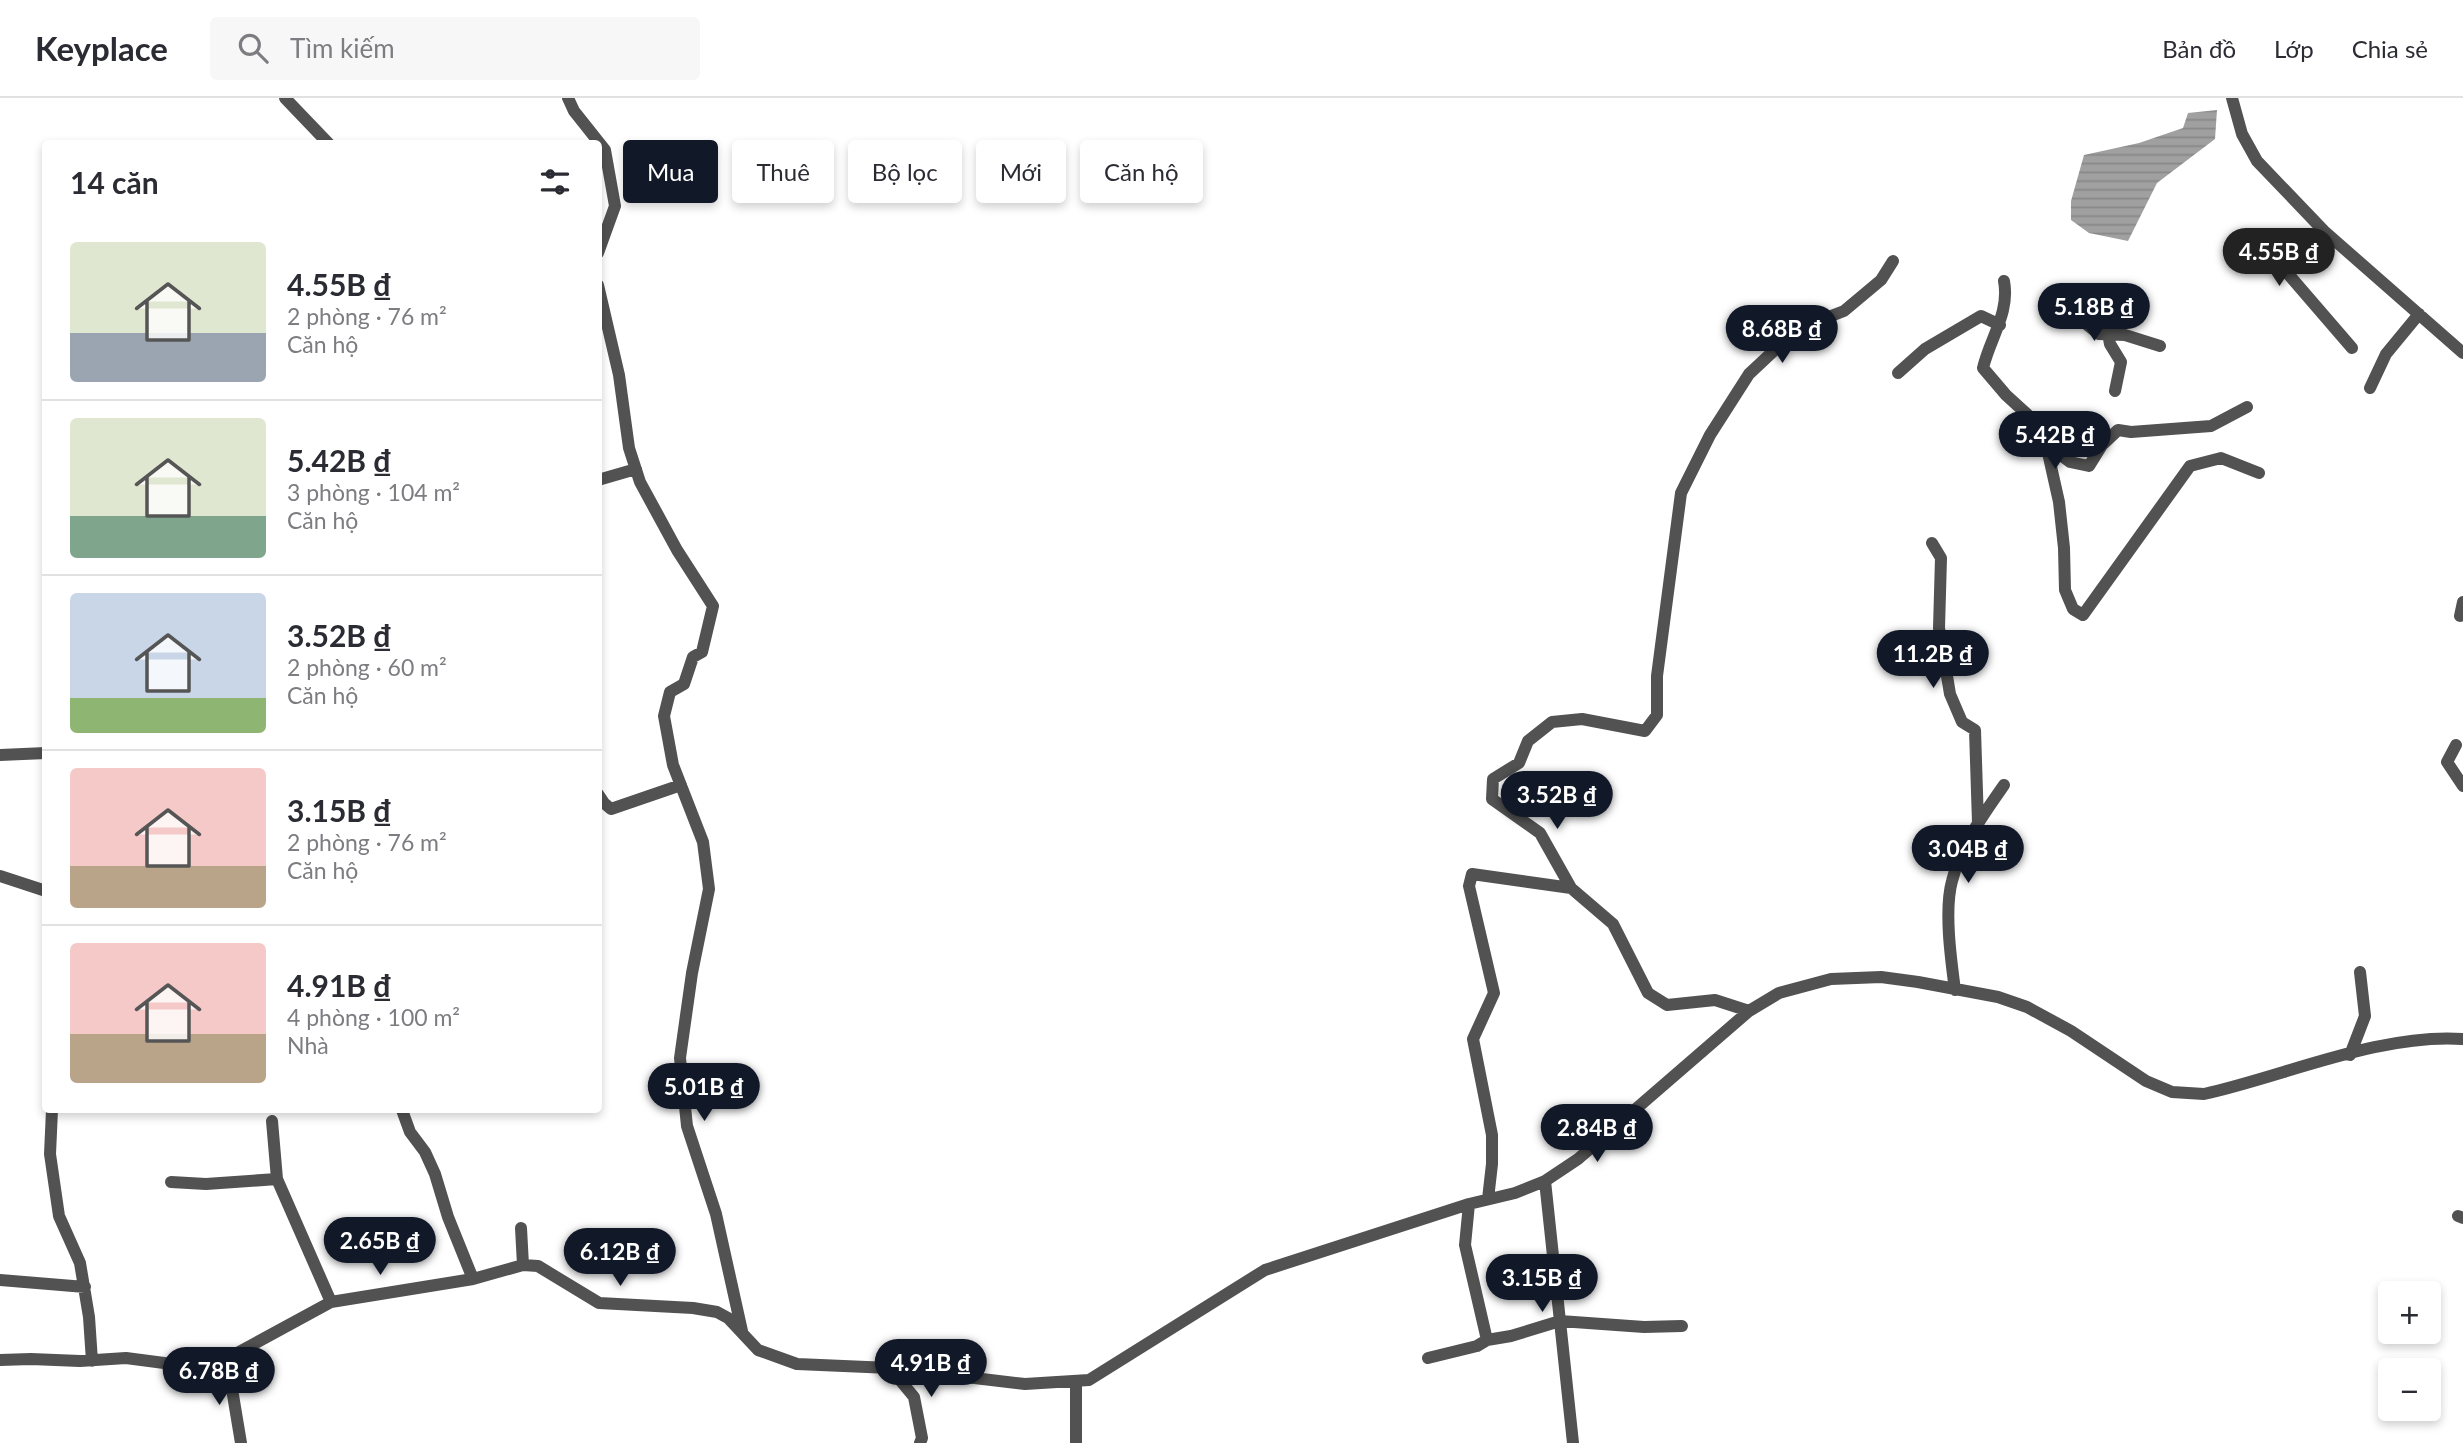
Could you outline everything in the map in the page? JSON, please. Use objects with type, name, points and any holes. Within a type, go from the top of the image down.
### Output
[{"type":"street","points":[[285,98],[325,140]]},
{"type":"street","points":[[568,98],[597,140]]},
{"type":"street","points":[[2232,98],[2251,154],[2324,231],[2463,353]]},
{"type":"street","points":[[602,146],[605,150],[615,206],[602,242]]},
{"type":"street","points":[[2324,231],[2283,268],[2352,348]]},
{"type":"street","points":[[1749,1012],[1716,1000],[1667,1005],[1648,993],[1638,978],[1629,953],[1613,924],[1571,888],[1539,833],[1492,799],[1493,779],[1519,763],[1528,741],[1552,722],[1582,719],[1645,731],[1657,715],[1657,676],[1681,493],[1710,435],[1749,374],[1797,328],[1844,311],[1881,280],[1893,261]]},
{"type":"street","points":[[2004,281],[2006,293],[2000,325],[1988,347],[1983,368],[2029,416],[2046,444],[2059,502],[2065,590],[2073,609],[2082,615],[2189,467],[2221,458],[2259,473]]},
{"type":"street","points":[[2100,292],[2110,344],[2121,362],[2115,391]]},
{"type":"street","points":[[602,302],[619,375],[629,448],[640,482],[677,550],[713,606],[702,652],[693,657],[684,684],[670,692],[664,716],[673,765],[703,842],[709,889],[692,973],[680,1058],[687,1126],[716,1214],[743,1334]]},
{"type":"street","points":[[2048,303],[2076,316],[2099,334],[2143,339],[2160,346]]},
{"type":"street","points":[[2370,388],[2386,354],[2418,314]]},
{"type":"street","points":[[1898,373],[1925,348],[1981,316],[2000,325]]},
{"type":"street","points":[[2046,444],[2070,462],[2089,466],[2102,445],[2118,430],[2131,432],[2211,426],[2247,407]]},
{"type":"street","points":[[602,479],[636,470]]},
{"type":"street","points":[[1932,543],[1941,558],[1939,628],[1950,694],[1962,722],[1975,730],[1978,822]]},
{"type":"street","points":[[2460,616],[2463,602]]},
{"type":"street","points":[[2456,745],[2447,762],[2463,786]]},
{"type":"street","points":[[0,755],[42,753]]},
{"type":"street","points":[[602,800],[611,809],[681,785]]},
{"type":"street","points":[[1955,990],[1948,933],[1951,882],[1971,833],[2004,785]]},
{"type":"street","points":[[1488,1199],[1492,1135],[1474,1040],[1494,993],[1469,886],[1472,874],[1571,888]]},
{"type":"street","points":[[0,876],[42,890]]},
{"type":"street","points":[[2350,1055],[2365,1016],[2360,972]]},
{"type":"street","points":[[0,1360],[92,1361],[126,1358],[187,1366],[217,1364],[331,1302],[473,1279],[523,1265],[538,1266],[599,1303],[693,1308],[717,1312],[728,1318],[758,1350],[797,1364],[890,1368],[1025,1384],[1076,1382],[1089,1380],[1265,1270],[1469,1204],[1515,1193],[1545,1181],[1578,1158],[1749,1012],[1779,993],[1831,979],[1881,977],[1998,997],[2048,1017],[2146,1081],[2172,1092],[2204,1094],[2392,1045],[2440,1038],[2463,1039]]},
{"type":"street","points":[[52,1113],[50,1154],[59,1216],[80,1263],[92,1361]]},
{"type":"street","points":[[403,1113],[410,1132],[425,1152],[435,1174],[447,1217],[473,1279]]},
{"type":"street","points":[[272,1121],[277,1179],[331,1302]]},
{"type":"street","points":[[171,1182],[205,1184],[277,1179]]},
{"type":"street","points":[[1545,1181],[1573,1443]]},
{"type":"street","points":[[1469,1204],[1465,1245],[1487,1340]]},
{"type":"street","points":[[521,1228],[523,1265]]},
{"type":"street","points":[[0,1280],[85,1287]]},
{"type":"street","points":[[1427,1358],[1560,1321],[1644,1328],[1682,1326]]},
{"type":"street","points":[[217,1364],[232,1390],[241,1443]]},
{"type":"street","points":[[890,1368],[914,1397],[922,1438],[920,1443]]},
{"type":"street","points":[[1076,1382],[1076,1443]]},
{"type":"shaded area","points":[[2217,110],[2215,139],[2157,183],[2128,241],[2089,233],[2071,220],[2071,201],[2084,155],[2139,143],[2183,128],[2188,113]]}]
